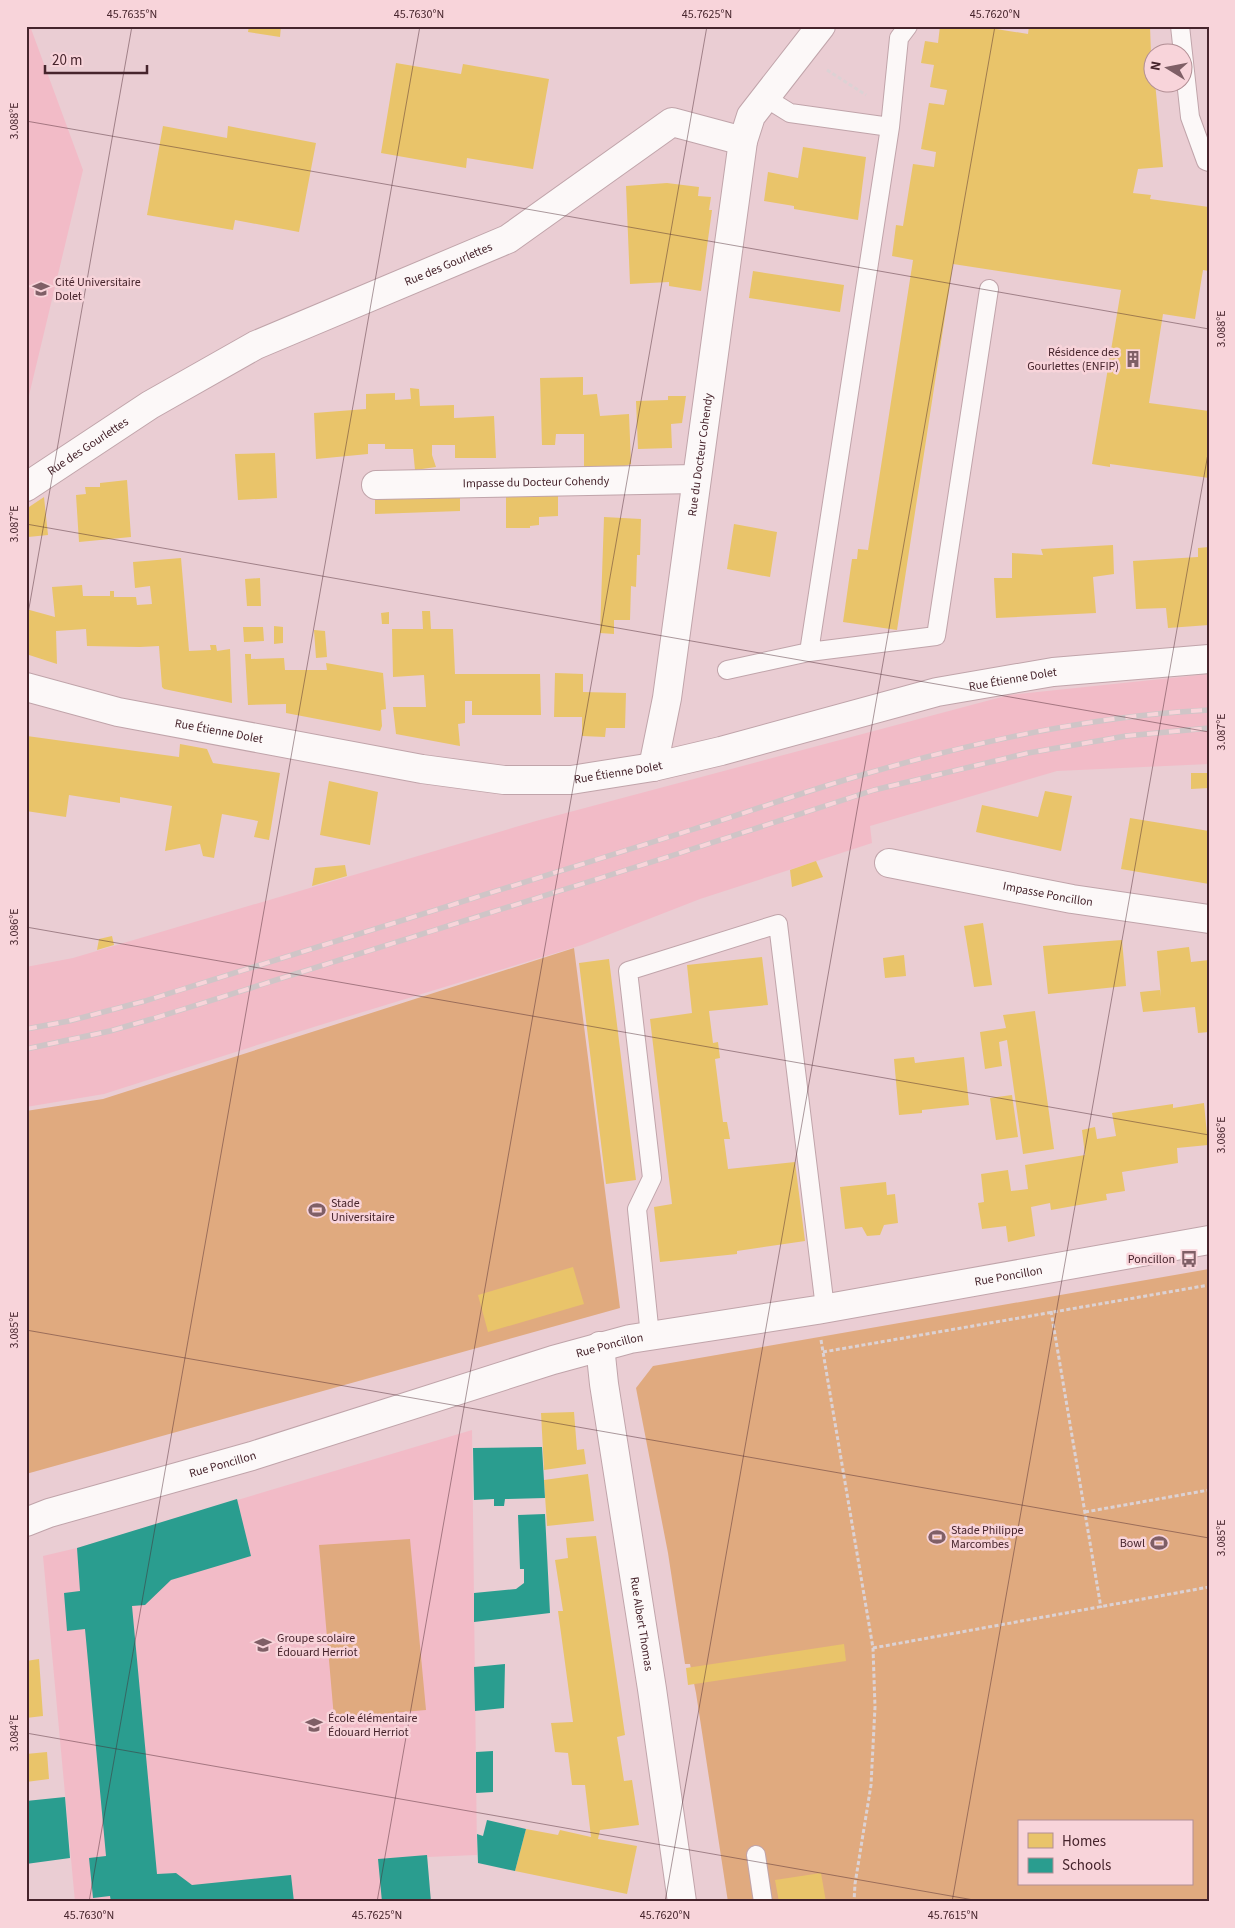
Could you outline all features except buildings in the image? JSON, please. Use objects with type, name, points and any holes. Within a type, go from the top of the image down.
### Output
[{"type":"street","points":[[743,141],[751,116],[821,26]]},
{"type":"street","name":"Rue des Gourlettes","points":[[26,488],[150,405],[256,345],[508,239],[672,122],[743,141]]},
{"type":"street","name":"Rue du Docteur Cohendy","points":[[653,766],[667,698],[743,141]]},
{"type":"street","name":"Impasse du Docteur Cohendy","points":[[376,485],[696,479]]},
{"type":"street","name":"Rue Étienne Dolet","points":[[26,687],[118,712],[422,769],[504,780],[570,780],[653,766],[721,751],[937,692],[1053,672],[1209,659]]},
{"type":"street","name":"Impasse Poncillon","points":[[889,862],[1072,899],[1209,919]]},
{"type":"street","name":"Rue Poncillon","points":[[26,1522],[49,1513],[252,1456],[600,1346],[1209,1240]]},
{"type":"street","name":"Rue Albert Thomas","points":[[600,1346],[604,1384],[657,1723],[682,1902]]},
{"type":"lane","points":[[809,652],[890,127],[899,38],[908,26]]},
{"type":"lane","points":[[1180,26],[1190,117],[1206,161],[1209,162]]},
{"type":"lane","points":[[764,98],[790,113],[890,127]]},
{"type":"lane","points":[[727,670],[809,652],[936,636],[989,289]]},
{"type":"lane","points":[[650,1336],[637,1208],[652,1178],[628,971],[778,924],[821,1309]]},
{"type":"lane","points":[[756,1855],[763,1902]]},
{"type":"path","points":[[801,50],[833,75],[879,103],[892,106]]},
{"type":"path","points":[[823,1352],[1209,1285]]},
{"type":"path","points":[[821,1309],[823,1352],[873,1648],[875,1708],[870,1785],[854,1902]]},
{"type":"path","points":[[1051,1311],[1101,1608]]},
{"type":"path","points":[[1085,1512],[1209,1490]]},
{"type":"path","points":[[873,1648],[1209,1587]]},
{"type":"shaded area","name":"Cité Universitaire Dolet","points":[[26,26],[30,26],[83,170],[26,408]]},
{"type":"shaded area","points":[[1209,674],[1209,764],[1057,771],[870,826],[872,843],[700,899],[582,945],[317,1026],[104,1094],[26,1107],[26,967],[73,958],[536,821],[1009,695]]},
{"type":"shaded area","name":"Stade Universitaire","points":[[574,948],[620,1308],[26,1474],[26,1111],[103,1099]]},
{"type":"shaded area","name":"Stade Philippe Marcombes","points":[[1209,1269],[1209,1902],[728,1902],[696,1693],[690,1664],[685,1664],[668,1553],[636,1388],[653,1366]]},
{"type":"shaded area","name":"Groupe scolaire Édouard Herriot","points":[[472,1430],[477,1855],[427,1857],[431,1902],[75,1902],[43,1556],[77,1548]]},
{"type":"shaded area","points":[[410,1539],[426,1710],[334,1718],[319,1545]]},
{"type":"railway","points":[[26,1029],[69,1021],[145,1001],[834,783],[942,753],[985,742],[1074,725],[1119,718],[1209,710]]},
{"type":"railway","points":[[26,1049],[110,1031],[152,1019],[874,790],[1028,753],[1126,736],[1209,728]]},
{"type":"place","name":"Cité Universitaire Dolet","points":[[41,289]]},
{"type":"place","name":"Résidence des Gourlettes (ENFIP)","points":[[1133,359]]},
{"type":"place","name":"Stade Universitaire","points":[[317,1210]]},
{"type":"place","name":"Poncillon","points":[[1189,1259]]},
{"type":"place","name":"Stade Philippe Marcombes","points":[[937,1537]]},
{"type":"place","name":"Bowl","points":[[1159,1543]]},
{"type":"place","name":"Groupe scolaire Édouard Herriot","points":[[263,1645]]},
{"type":"place","name":"École élémentaire Édouard Herriot","points":[[314,1725]]}]
